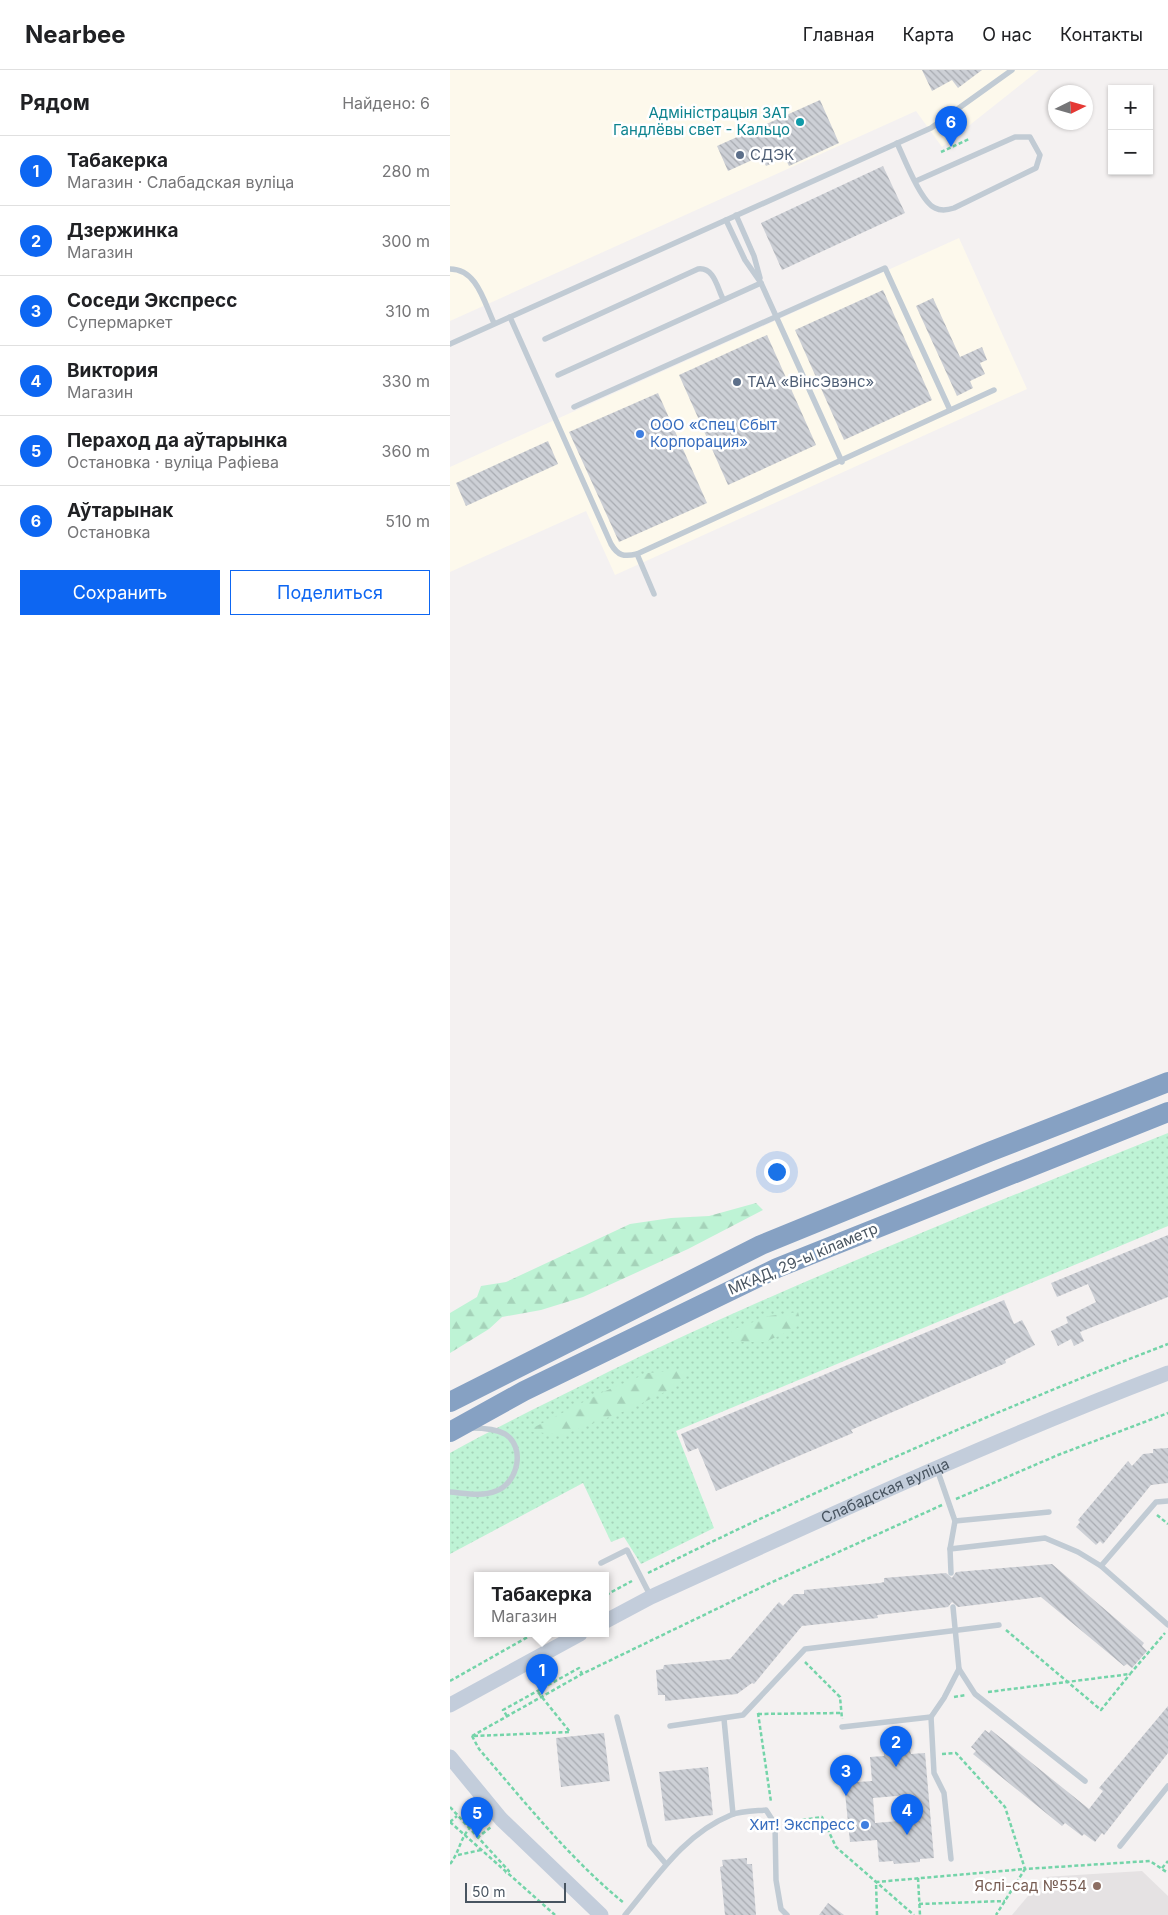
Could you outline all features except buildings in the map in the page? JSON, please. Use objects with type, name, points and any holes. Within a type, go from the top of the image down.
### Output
[{"type":"highway","name":"МКАД, 29-ы кіламетр","points":[[450,1402],[761,1245],[989,1152],[1168,1082]]},
{"type":"highway","name":"МКАД, 29-ы кіламетр","points":[[455,1429],[524,1391],[777,1268],[1168,1112]]},
{"type":"main road","name":"Слабадская вуліца","points":[[609,1619],[651,1597],[936,1467],[1073,1409],[1168,1373]]},
{"type":"main road","points":[[450,1705],[575,1637]]},
{"type":"main road","points":[[450,1757],[501,1819],[601,1915]]},
{"type":"lane","points":[[450,344],[931,128],[1012,70]]},
{"type":"lane","points":[[897,143],[916,180],[932,207],[947,210],[1036,168],[1040,155],[1030,138],[1015,137],[916,180]]},
{"type":"lane","points":[[736,215],[754,256],[760,283]]},
{"type":"lane","points":[[726,220],[745,260],[760,283],[776,316],[842,462]]},
{"type":"lane","points":[[544,339],[698,269],[704,268],[710,271],[723,299]]},
{"type":"lane","points":[[574,407],[884,268],[950,410]]},
{"type":"lane","points":[[450,269],[460,269],[473,278],[494,323]]},
{"type":"lane","points":[[558,375],[760,283]]},
{"type":"lane","points":[[510,317],[611,544],[616,553],[626,557],[637,554],[842,462],[994,390]]},
{"type":"lane","points":[[637,554],[654,594]]},
{"type":"lane","points":[[450,1492],[483,1494],[495,1492],[507,1486],[516,1474],[517,1457],[513,1443],[506,1435],[484,1429],[455,1429]]},
{"type":"lane","points":[[936,1467],[955,1521],[950,1549],[951,1573]]},
{"type":"lane","points":[[1101,1566],[1156,1502],[1168,1501]]},
{"type":"lane","points":[[955,1521],[1049,1512]]},
{"type":"lane","points":[[950,1549],[1045,1538],[1078,1552],[1101,1566],[1168,1626]]},
{"type":"lane","points":[[601,1564],[627,1550],[651,1597]]},
{"type":"lane","points":[[953,1607],[953,1629],[959,1669],[975,1694],[1085,1781]]},
{"type":"lane","points":[[670,1726],[743,1715],[805,1649],[953,1629],[999,1625]]},
{"type":"lane","points":[[951,1859],[944,1793],[934,1773],[931,1717],[944,1698],[959,1669]]},
{"type":"lane","points":[[618,1717],[650,1845],[666,1864]]},
{"type":"lane","points":[[842,1726],[931,1717]]},
{"type":"lane","points":[[724,1719],[733,1814]]},
{"type":"lane","points":[[1120,1846],[1168,1786]]},
{"type":"lane","points":[[625,1915],[666,1864],[692,1839],[716,1822],[733,1814],[766,1810],[775,1824],[776,1880],[781,1909],[787,1915]]},
{"type":"path","points":[[941,152],[969,140]]},
{"type":"path","points":[[609,1593],[885,1460],[1063,1384],[1168,1344]]},
{"type":"path","points":[[472,1736],[582,1674],[816,1562],[1058,1455],[1168,1412]]},
{"type":"path","points":[[1150,1509],[1168,1524]]},
{"type":"path","points":[[999,1625],[1102,1710],[1168,1630]]},
{"type":"path","points":[[450,1681],[528,1637]]},
{"type":"path","points":[[799,1656],[840,1697],[842,1726]]},
{"type":"path","points":[[506,1716],[503,1710],[537,1691],[579,1668],[582,1674]]},
{"type":"path","points":[[944,1698],[1130,1674]]},
{"type":"path","points":[[472,1736],[570,1732],[537,1691]]},
{"type":"path","points":[[757,1700],[775,1824],[822,1817],[836,1847],[914,1915]]},
{"type":"path","points":[[758,1714],[841,1713]]},
{"type":"path","points":[[472,1736],[479,1749],[544,1824],[607,1888],[631,1908]]},
{"type":"path","points":[[933,1754],[956,1753],[1005,1807],[1026,1869]]},
{"type":"path","points":[[450,1807],[508,1871],[505,1873]]},
{"type":"path","points":[[457,1816],[450,1822],[505,1873],[555,1915]]},
{"type":"path","points":[[477,1838],[501,1819]]},
{"type":"path","points":[[450,1864],[458,1855],[464,1835],[469,1829]]},
{"type":"path","points":[[458,1855],[481,1850],[485,1847]]},
{"type":"path","points":[[876,1882],[1150,1861],[1168,1874]]},
{"type":"path","points":[[1162,1868],[1168,1861]]},
{"type":"path","points":[[996,1915],[1026,1869]]},
{"type":"path","points":[[918,1878],[920,1915]]},
{"type":"path","points":[[876,1882],[876,1915]]},
{"type":"path","points":[[919,1904],[1005,1901]]},
{"type":"shaded area","points":[[450,70],[1039,70],[942,147],[916,111],[450,321]]},
{"type":"shaded area","points":[[959,238],[1027,389],[615,575],[586,511],[450,572],[450,467]]},
{"type":"shaded area","name":"Яслі-сад №554","points":[[1142,1871],[1168,1896],[1168,1915],[1012,1915],[1044,1877]]},
{"type":"green space","points":[[1168,1133],[1168,1226],[676,1431],[714,1528],[641,1564],[624,1537],[611,1542],[583,1483],[450,1554],[450,1453],[608,1372],[746,1308],[816,1277]]},
{"type":"green space","points":[[756,1203],[763,1210],[688,1249],[583,1297],[541,1310],[502,1317],[489,1329],[450,1353],[450,1313],[477,1297],[481,1286],[506,1282],[630,1224],[671,1218],[709,1216]]},
{"type":"green space","points":[[798,1312],[800,1320],[796,1328],[765,1342],[727,1342],[732,1330],[769,1316]]},
{"type":"green space","points":[[684,1370],[685,1379],[673,1388],[630,1409],[562,1435],[527,1431],[603,1392],[648,1373]]},
{"type":"place","name":"Адміністрацыя ЗАТ Гандлёвы свет - Кальцо","points":[[800,122]]},
{"type":"place","name":"Аўтарынак","points":[[951,147]]},
{"type":"place","name":"СДЭК","points":[[740,155]]},
{"type":"place","name":"ТАА «ВінсЭвэнс»","points":[[737,382]]},
{"type":"place","name":"ООО «Спец Сбыт Корпорация»","points":[[640,434]]},
{"type":"place","name":"Табакерка","points":[[542,1695]]},
{"type":"place","name":"Дзержинка","points":[[896,1767]]},
{"type":"place","name":"Соседи Экспресс","points":[[846,1796]]},
{"type":"place","name":"Хит! Экспресс","points":[[865,1825]]},
{"type":"place","name":"Виктория","points":[[907,1835]]},
{"type":"place","name":"Пераход да аўтарынка","points":[[477,1838]]},
{"type":"place","name":"Яслі-сад №554","points":[[1097,1886]]}]
